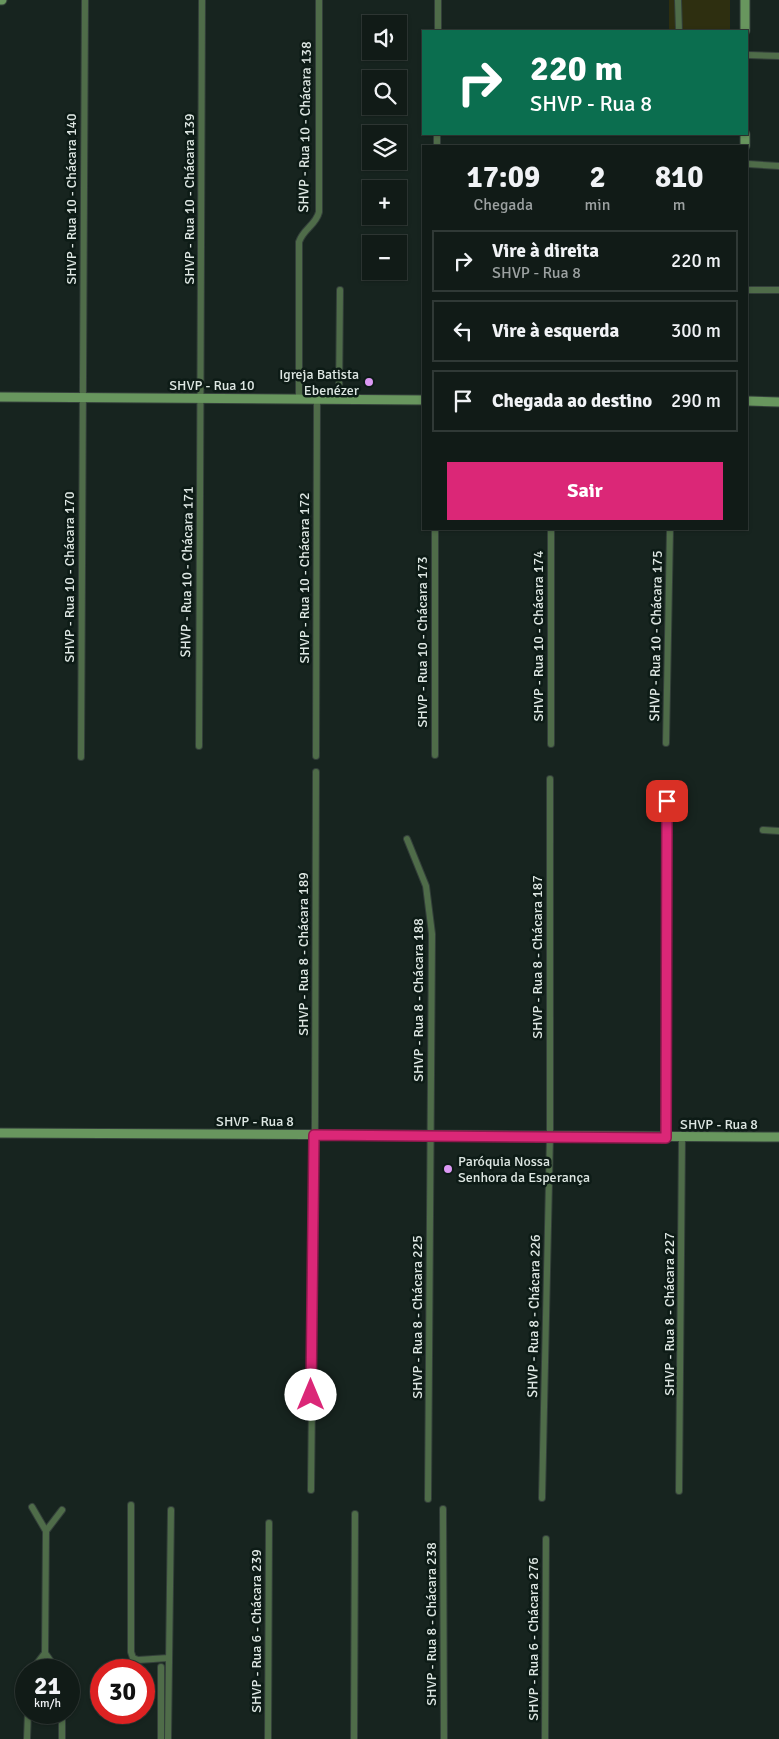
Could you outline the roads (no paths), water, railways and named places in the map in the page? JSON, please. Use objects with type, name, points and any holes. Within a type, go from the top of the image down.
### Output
[{"type":"street","name":"SHVP - Rua 10 - Chácara 140","points":[[82,398],[85,0]]},
{"type":"street","name":"SHVP - Rua 10 - Chácara 139","points":[[201,398],[202,0]]},
{"type":"street","name":"SHVP - Rua 10 - Chácara 138","points":[[299,399],[299,242],[302,234],[315,221],[319,212],[318,0]]},
{"type":"street","points":[[438,0],[438,30]]},
{"type":"street","points":[[678,0],[678,30]]},
{"type":"street","points":[[745,0],[745,30]]},
{"type":"street","points":[[748,55],[779,56]]},
{"type":"street","points":[[748,164],[779,166]]},
{"type":"street","points":[[339,399],[340,290]]},
{"type":"street","points":[[748,290],[779,290]]},
{"type":"street","name":"SHVP - Rua 10","points":[[0,397],[422,400]]},
{"type":"street","name":"SHVP - Rua 10 - Chácara 170","points":[[81,757],[82,398]]},
{"type":"street","name":"SHVP - Rua 10 - Chácara 171","points":[[199,746],[201,398]]},
{"type":"street","name":"SHVP - Rua 10 - Chácara 172","points":[[316,756],[317,399]]},
{"type":"street","points":[[748,401],[779,402]]},
{"type":"street","name":"SHVP - Rua 10 - Chácara 173","points":[[435,530],[435,755]]},
{"type":"street","name":"SHVP - Rua 10 - Chácara 174","points":[[551,530],[551,744]]},
{"type":"street","name":"SHVP - Rua 10 - Chácara 175","points":[[666,743],[670,530]]},
{"type":"street","name":"SHVP - Rua 8 - Chácara 189","points":[[310,1490],[316,772]]},
{"type":"street","name":"SHVP - Rua 8 - Chácara 187","points":[[550,779],[550,1136]]},
{"type":"street","points":[[666,1138],[667,801]]},
{"type":"street","points":[[763,830],[779,831]]},
{"type":"street","name":"SHVP - Rua 8 - Chácara 188","points":[[407,839],[426,886],[430,910],[432,966],[429,1134]]},
{"type":"street","name":"SHVP - Rua 8","points":[[0,1133],[429,1134],[666,1138],[779,1137]]},
{"type":"street","name":"SHVP - Rua 8 - Chácara 225","points":[[428,1499],[429,1134]]},
{"type":"street","name":"SHVP - Rua 8 - Chácara 226","points":[[542,1498],[550,1136]]},
{"type":"street","name":"SHVP - Rua 8 - Chácara 227","points":[[678,1491],[682,1137]]},
{"type":"street","points":[[131,1505],[131,1652],[133,1658],[138,1660],[168,1658]]},
{"type":"street","points":[[32,1507],[46,1531],[45,1653],[49,1659]]},
{"type":"street","name":"SHVP - Rua 8 - Chácara 238","points":[[443,1509],[444,1739]]},
{"type":"street","points":[[46,1531],[62,1510]]},
{"type":"street","points":[[168,1739],[171,1510]]},
{"type":"street","points":[[354,1514],[354,1739]]},
{"type":"street","name":"SHVP - Rua 6 - Chácara 239","points":[[268,1739],[269,1523]]},
{"type":"street","name":"SHVP - Rua 6 - Chácara 276","points":[[545,1739],[546,1539]]},
{"type":"street","points":[[40,1659],[45,1653]]},
{"type":"street","points":[[161,1666],[161,1739]]},
{"type":"street","points":[[27,1739],[28,1724]]},
{"type":"street","points":[[62,1724],[62,1739]]},
{"type":"place","name":"Igreja Batista Ebenézer","points":[[369,382]]},
{"type":"place","name":"Paróquia Nossa Senhora da Esperança","points":[[448,1169]]}]
